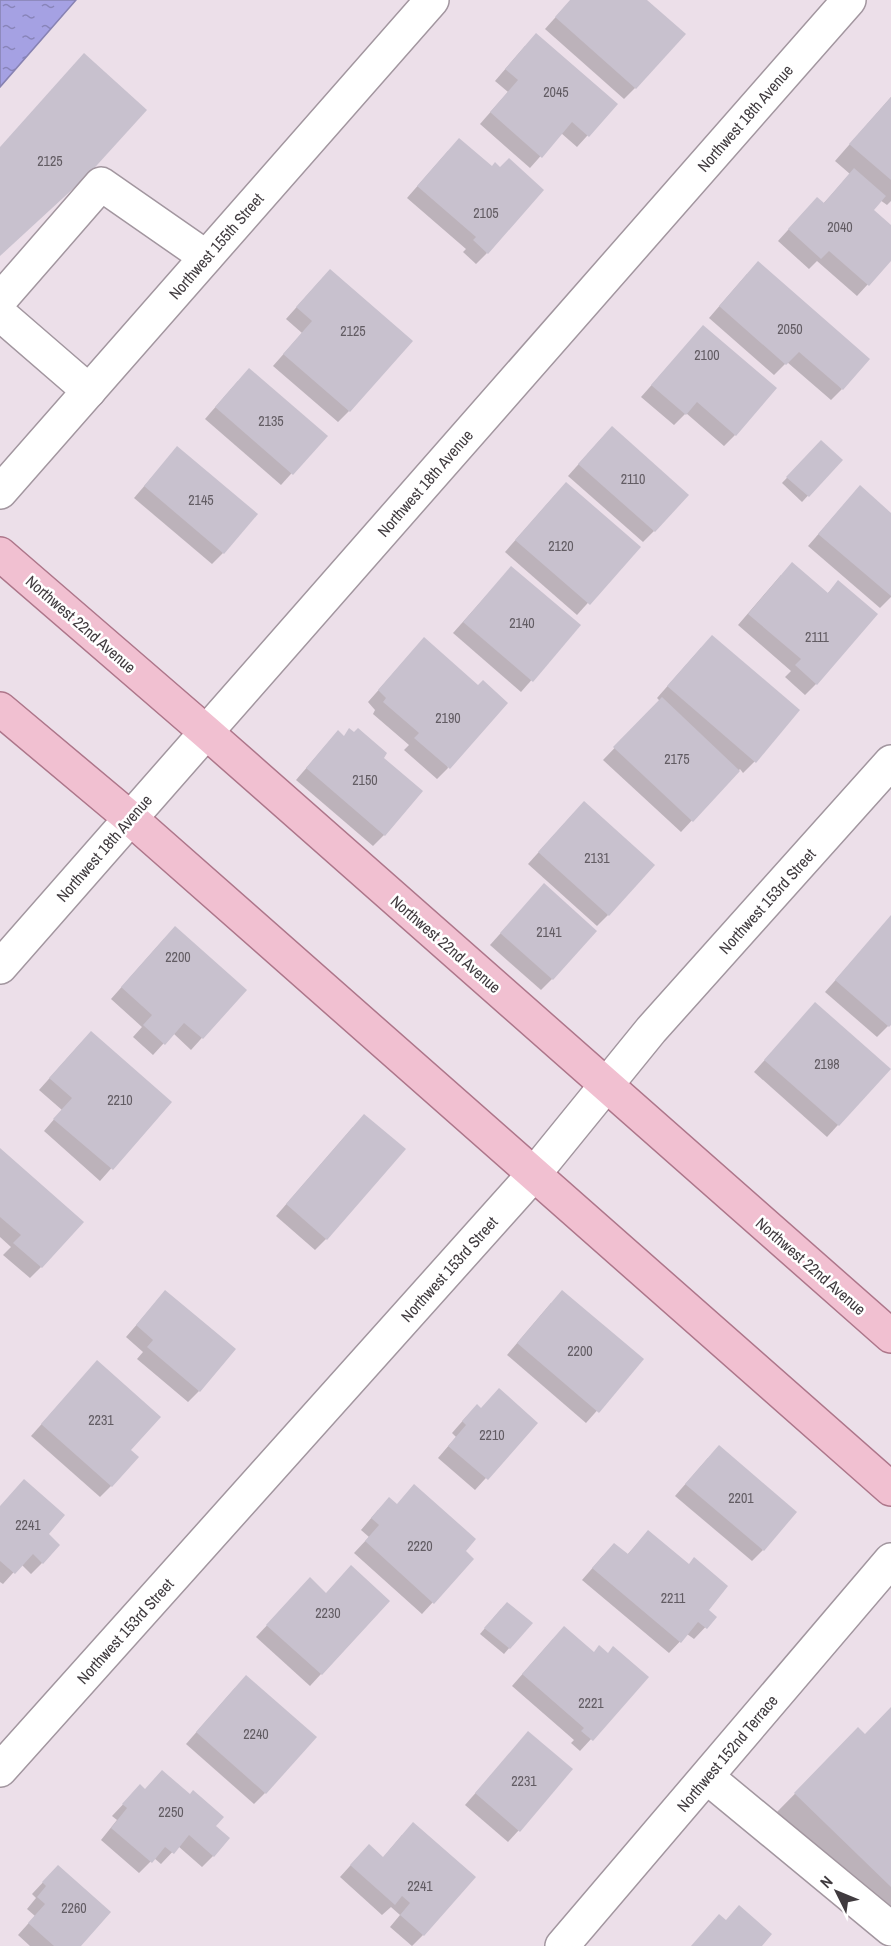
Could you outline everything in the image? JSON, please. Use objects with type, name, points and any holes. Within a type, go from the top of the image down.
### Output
[{"type":"main road","name":"Northwest 22nd Avenue","points":[[0,554],[206,732],[891,1336]]},
{"type":"main road","points":[[0,709],[130,818],[891,1489]]},
{"type":"street","name":"Northwest 155th Street","points":[[0,492],[432,0]]},
{"type":"street","name":"Northwest 18th Avenue","points":[[0,967],[849,0]]},
{"type":"street","points":[[0,300],[101,184],[206,258]]},
{"type":"street","points":[[0,314],[89,391]]},
{"type":"street","name":"Northwest 153rd Street","points":[[0,1770],[534,1174],[658,1022],[891,762]]},
{"type":"street","name":"Northwest 152nd Terrace","points":[[562,1946],[891,1560]]},
{"type":"street","points":[[707,1777],[891,1929]]},
{"type":"water","points":[[0,0],[76,0],[0,87]]},
{"type":"building","points":[[570,0],[647,0],[686,34],[636,89],[555,17]]},
{"type":"building","points":[[536,33],[618,104],[589,137],[572,122],[542,158],[490,112],[518,80],[505,69]]},
{"type":"building","points":[[84,53],[147,110],[88,175],[0,256],[0,147]]},
{"type":"building","points":[[891,97],[891,180],[849,144]]},
{"type":"building","points":[[459,138],[492,166],[495,162],[500,167],[509,158],[544,190],[488,254],[473,240],[476,237],[417,186]]},
{"type":"building","points":[[854,168],[886,196],[874,210],[891,225],[891,261],[869,286],[829,251],[821,259],[788,229],[817,197],[824,203]]},
{"type":"building","points":[[758,261],[870,359],[843,390],[799,352],[786,365],[719,306]]},
{"type":"building","points":[[330,269],[413,341],[350,412],[283,354],[312,321],[296,307]]},
{"type":"building","points":[[703,325],[777,388],[736,436],[697,402],[686,415],[651,385]]},
{"type":"building","points":[[249,368],[328,436],[293,475],[215,407]]},
{"type":"building","points":[[612,426],[689,495],[655,532],[578,464]]},
{"type":"building","points":[[821,440],[843,460],[809,497],[786,477]]},
{"type":"building","points":[[177,446],[258,514],[224,554],[144,486]]},
{"type":"building","points":[[566,482],[641,547],[590,605],[515,540]]},
{"type":"building","points":[[860,485],[891,513],[891,596],[818,534]]},
{"type":"building","points":[[792,562],[828,593],[838,580],[878,614],[817,685],[795,665],[801,659],[748,614]]},
{"type":"building","points":[[511,566],[581,625],[533,682],[463,622]]},
{"type":"building","points":[[712,635],[800,710],[756,763],[667,686]]},
{"type":"building","points":[[424,637],[478,685],[483,680],[508,703],[450,769],[414,738],[419,733],[383,702],[386,698],[378,690]]},
{"type":"building","points":[[662,697],[740,771],[693,822],[613,747]]},
{"type":"building","points":[[349,728],[354,732],[358,728],[387,753],[384,758],[423,791],[385,836],[306,768],[338,730],[344,736]]},
{"type":"building","points":[[584,801],[655,865],[609,916],[538,852]]},
{"type":"building","points":[[544,883],[597,931],[553,980],[500,933]]},
{"type":"building","points":[[891,915],[891,1025],[889,1027],[835,980]]},
{"type":"building","points":[[175,926],[247,990],[203,1039],[184,1023],[165,1045],[143,1025],[152,1015],[121,987]]},
{"type":"building","points":[[815,1002],[891,1069],[839,1126],[764,1060]]},
{"type":"building","points":[[91,1031],[172,1102],[113,1170],[53,1119],[72,1098],[49,1078]]},
{"type":"building","points":[[364,1114],[406,1149],[327,1240],[286,1204]]},
{"type":"building","points":[[0,1148],[84,1222],[42,1268],[13,1243],[21,1235],[0,1217]]},
{"type":"building","points":[[165,1290],[236,1349],[200,1392],[147,1347],[153,1340],[136,1325]]},
{"type":"building","points":[[562,1290],[644,1359],[599,1413],[517,1343]]},
{"type":"building","points":[[97,1360],[161,1417],[131,1450],[139,1457],[112,1487],[41,1424]]},
{"type":"building","points":[[499,1388],[538,1423],[488,1480],[448,1446],[466,1425],[462,1421],[477,1404],[481,1408]]},
{"type":"building","points":[[719,1445],[797,1512],[764,1551],[685,1484]]},
{"type":"building","points":[[24,1479],[65,1515],[49,1534],[60,1545],[43,1564],[33,1554],[15,1574],[0,1561],[0,1506]]},
{"type":"building","points":[[414,1484],[476,1539],[466,1551],[474,1559],[434,1604],[365,1541],[379,1525],[371,1518],[389,1497],[397,1504]]},
{"type":"building","points":[[648,1530],[689,1564],[694,1557],[728,1586],[709,1610],[717,1617],[707,1629],[698,1622],[681,1643],[592,1568],[614,1543],[628,1554]]},
{"type":"building","points":[[351,1565],[390,1601],[322,1675],[266,1625],[310,1577],[326,1593]]},
{"type":"building","points":[[507,1602],[533,1623],[510,1649],[484,1628]]},
{"type":"building","points":[[564,1626],[594,1652],[599,1645],[608,1653],[613,1646],[649,1677],[593,1741],[581,1731],[584,1728],[522,1674]]},
{"type":"building","points":[[246,1675],[317,1737],[266,1794],[196,1732]]},
{"type":"building","points":[[891,1707],[891,1887],[794,1793],[858,1727],[865,1734]]},
{"type":"building","points":[[528,1731],[573,1769],[520,1832],[475,1793]]},
{"type":"building","points":[[162,1770],[190,1794],[193,1790],[224,1817],[216,1826],[230,1838],[214,1857],[189,1835],[174,1854],[165,1847],[152,1863],[111,1828],[127,1808],[122,1804],[140,1784],[145,1789]]},
{"type":"building","points":[[413,1822],[476,1877],[424,1936],[400,1915],[410,1903],[402,1896],[395,1905],[350,1865],[369,1844],[383,1857]]},
{"type":"building","points":[[58,1865],[111,1912],[81,1946],[54,1946],[28,1923],[45,1904],[37,1897],[46,1886],[42,1882]]},
{"type":"building","points":[[739,1905],[772,1934],[762,1946],[691,1946],[719,1914],[726,1920]]}]
